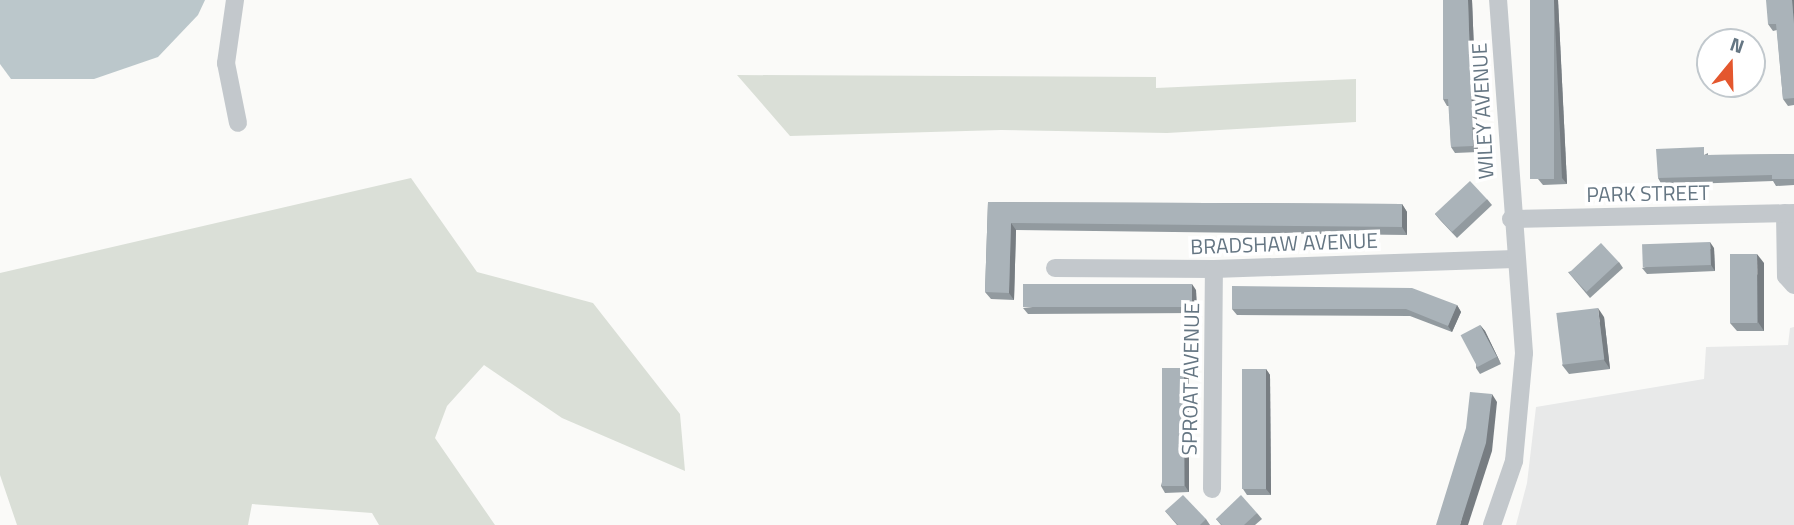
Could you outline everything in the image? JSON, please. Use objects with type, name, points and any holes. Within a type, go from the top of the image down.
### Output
[{"type":"street","points":[[235,0],[226,63],[238,123]]},
{"type":"street","name":"WILEY AVENUE","points":[[1492,525],[1514,461],[1524,354],[1511,219],[1498,0]]},
{"type":"street","name":"PARK STREET","points":[[1511,219],[1789,213],[1786,276],[1794,285]]},
{"type":"street","name":"BRADSHAW AVENUE","points":[[1055,268],[1214,269],[1515,259]]},
{"type":"street","name":"SPROAT AVENUE","points":[[1212,489],[1214,269]]},
{"type":"shaded area","points":[[0,0],[205,0],[198,15],[158,57],[94,79],[11,79],[0,64]]},
{"type":"shaded area","points":[[737,75],[1156,77],[1156,88],[1356,79],[1356,122],[1167,133],[1001,130],[790,136]]},
{"type":"shaded area","points":[[411,178],[477,272],[593,303],[680,414],[685,471],[562,418],[484,365],[447,406],[435,438],[495,525],[379,525],[372,513],[252,504],[248,525],[17,525],[0,475],[0,273]]},
{"type":"shaded area","points":[[1794,327],[1794,525],[1516,525],[1527,483],[1536,407],[1704,379],[1706,347],[1788,345],[1790,328]]},
{"type":"building","points":[[1443,0],[1468,0],[1473,146],[1451,147],[1448,99],[1443,99]]},
{"type":"building","points":[[1530,0],[1554,0],[1554,179],[1530,179]]},
{"type":"building","points":[[1766,0],[1792,0],[1794,98],[1783,99],[1776,24],[1768,24]]},
{"type":"building","points":[[1704,147],[1704,155],[1794,154],[1794,179],[1772,179],[1772,175],[1658,178],[1656,149]]},
{"type":"building","points":[[1470,181],[1487,199],[1452,232],[1435,214]]},
{"type":"building","points":[[988,202],[1402,204],[1402,227],[1011,223],[1009,293],[985,292]]},
{"type":"building","points":[[1710,242],[1711,265],[1643,267],[1642,244]]},
{"type":"building","points":[[1601,243],[1619,262],[1587,292],[1569,273]]},
{"type":"building","points":[[1730,254],[1757,254],[1757,323],[1730,323]]},
{"type":"building","points":[[1023,284],[1192,284],[1192,307],[1023,307]]},
{"type":"building","points":[[1232,286],[1412,288],[1457,305],[1448,326],[1406,309],[1232,309]]},
{"type":"building","points":[[1598,308],[1604,360],[1563,365],[1556,313]]},
{"type":"building","points":[[1480,325],[1497,357],[1477,367],[1461,335]]},
{"type":"building","points":[[1162,368],[1184,368],[1184,486],[1162,486]]},
{"type":"building","points":[[1242,369],[1266,369],[1266,489],[1242,489]]},
{"type":"building","points":[[1470,392],[1492,394],[1486,443],[1460,525],[1436,525],[1466,428]]},
{"type":"building","points":[[1183,495],[1206,519],[1200,525],[1178,525],[1165,511]]},
{"type":"building","points":[[1241,495],[1257,513],[1244,525],[1222,525],[1216,519]]}]
